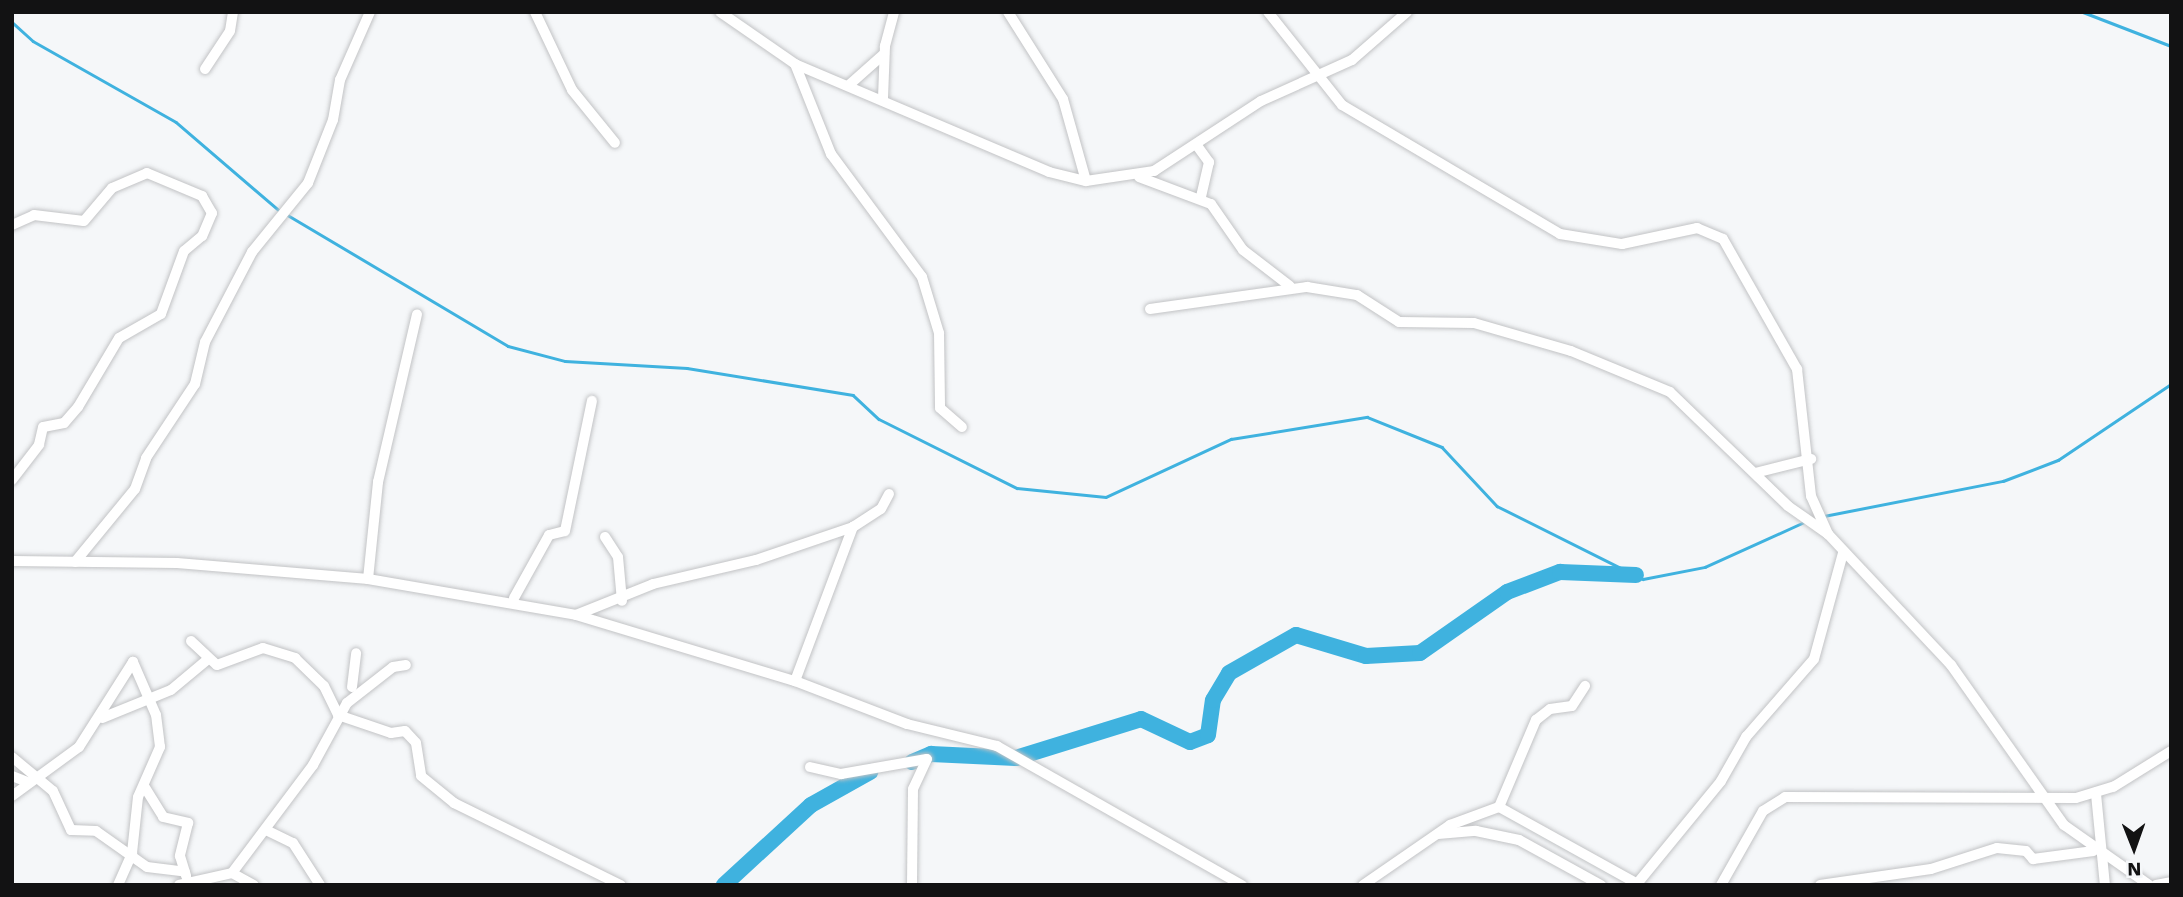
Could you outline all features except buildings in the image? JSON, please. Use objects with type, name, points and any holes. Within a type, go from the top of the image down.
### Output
[{"type":"street","points":[[205,69],[230,31],[233,12]]},
{"type":"street","points":[[75,562],[135,489],[146,458],[195,384],[205,342],[252,252],[308,183],[333,120],[340,80],[370,12]]},
{"type":"street","points":[[535,12],[572,90],[615,143]]},
{"type":"street","points":[[720,12],[795,64],[883,98],[1049,172],[1086,181],[1139,177],[1198,147],[1261,102],[1318,80],[1367,50],[1407,12]]},
{"type":"street","points":[[883,98],[884,54],[894,12]]},
{"type":"street","points":[[1008,12],[1063,99],[1086,181]]},
{"type":"street","points":[[1268,12],[1318,80],[1342,105],[1570,239],[1622,244],[1697,228],[1723,239],[1797,369],[1811,458],[1811,496],[1828,534]]},
{"type":"street","points":[[849,85],[884,54]]},
{"type":"street","points":[[795,64],[831,154],[922,277],[939,333],[940,408],[962,426]]},
{"type":"street","points":[[1198,147],[1209,162],[1200,198]]},
{"type":"street","points":[[12,225],[34,215],[84,221],[112,188],[147,173],[202,197],[212,213],[202,236],[184,251],[161,314],[119,338],[85,398],[64,423],[43,427],[39,445],[12,480]]},
{"type":"street","points":[[1139,177],[1200,198],[1219,212],[1243,250],[1290,286]]},
{"type":"street","points":[[1150,309],[1290,286],[1357,295],[1399,322],[1474,323],[1582,355],[1670,393],[1755,473],[1828,534],[1951,665],[2042,798],[2097,853],[2149,885]]},
{"type":"street","points":[[368,579],[378,482],[417,314]]},
{"type":"street","points":[[514,598],[549,535],[565,531],[592,401]]},
{"type":"street","points":[[1755,473],[1811,458]]},
{"type":"street","points":[[576,615],[622,601],[653,584],[748,563],[853,527],[881,509],[889,494]]},
{"type":"street","points":[[795,681],[853,527]]},
{"type":"street","points":[[605,537],[618,557],[622,601]]},
{"type":"street","points":[[1499,807],[1638,884],[1721,781],[1746,737],[1814,659],[1843,553]]},
{"type":"street","points":[[12,561],[75,562],[368,579],[576,615],[795,681],[907,724],[997,746],[1242,885]]},
{"type":"street","points":[[191,641],[207,660],[218,665],[256,649],[279,649],[324,686],[338,715],[391,733],[405,731],[416,743],[421,776],[454,803],[621,885]]},
{"type":"street","points":[[352,687],[356,653]]},
{"type":"street","points":[[102,718],[150,700],[207,660]]},
{"type":"street","points":[[12,796],[79,747],[102,718],[133,662],[150,700],[160,747],[144,786],[132,853],[118,885]]},
{"type":"street","points":[[232,873],[268,831],[319,756],[338,715],[393,667],[406,665]]},
{"type":"street","points":[[1363,885],[1438,834],[1499,807],[1536,720],[1550,709],[1572,706],[1585,686]]},
{"type":"street","points":[[1721,885],[1762,811],[1785,797],[2042,798],[2096,794],[2171,751]]},
{"type":"street","points":[[12,757],[32,779],[58,798],[71,830],[96,831],[132,853],[147,867],[184,878],[232,873],[254,885]]},
{"type":"street","points":[[810,768],[841,774],[927,759],[913,789],[912,885]]},
{"type":"street","points":[[12,776],[32,779]]},
{"type":"street","points":[[144,786],[163,817],[188,823],[180,856],[184,878]]},
{"type":"street","points":[[2096,794],[2097,853],[2105,885]]},
{"type":"street","points":[[268,831],[293,843],[320,885]]},
{"type":"street","points":[[1438,834],[1504,835],[1599,884]]},
{"type":"street","points":[[1820,885],[1946,866],[1997,848],[2026,851],[2033,859],[2097,853]]},
{"type":"street","points":[[2156,885],[2171,882]]},
{"type":"waterway","points":[[2083,12],[2171,46]]},
{"type":"waterway","points":[[12,22],[33,41],[176,122],[280,211]]},
{"type":"waterway","points":[[286,214],[508,346],[565,361],[687,368],[853,395],[879,419],[1017,488],[1106,497],[1231,439],[1367,417],[1442,447],[1497,506],[1643,579],[1705,567],[1804,522]]},
{"type":"waterway","points":[[1824,516],[2003,481],[2058,460],[2171,384]]},
{"type":"waterway","points":[[912,762],[931,754],[1016,758],[1141,719],[1190,742],[1208,735],[1213,700],[1229,673],[1296,635],[1366,656],[1420,653],[1507,592],[1560,572],[1636,575]]},
{"type":"waterway","points":[[724,885],[811,805],[870,772]]}]
